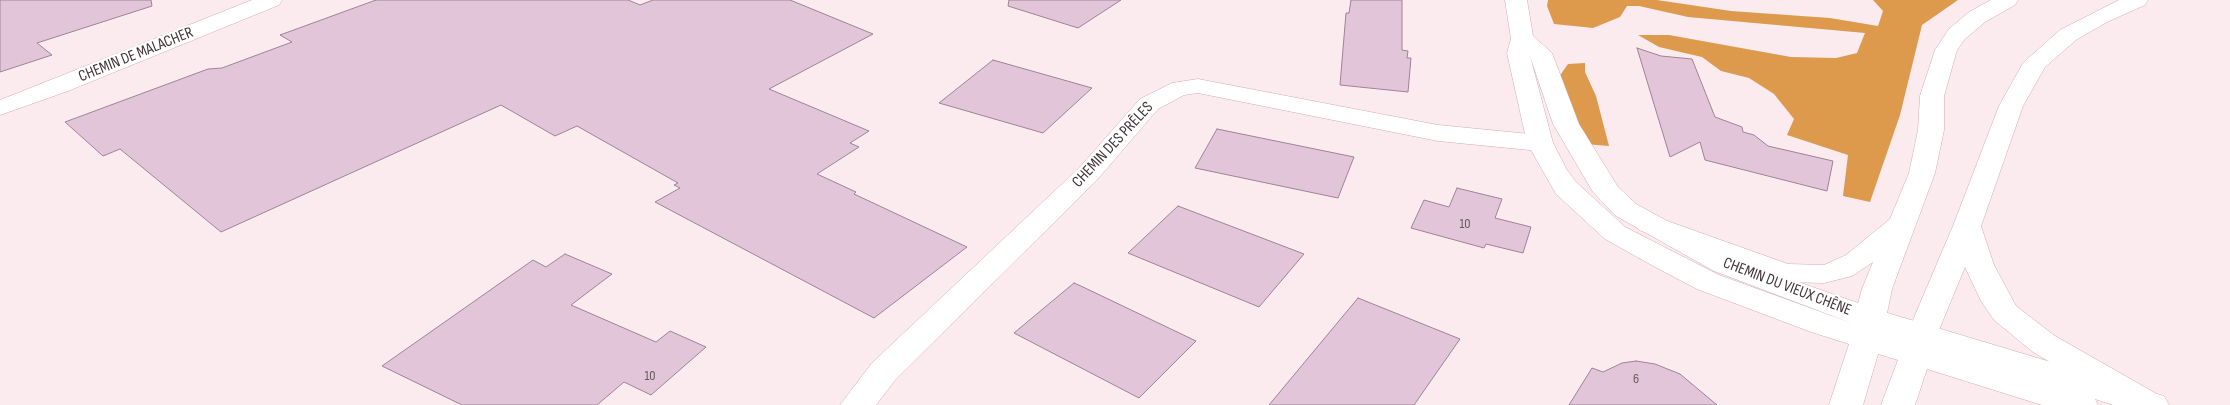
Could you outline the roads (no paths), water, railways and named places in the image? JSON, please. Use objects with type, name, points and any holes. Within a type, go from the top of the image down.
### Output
[{"type":"main road","name":"CHEMIN DE MALACHER","points":[[0,108],[60,86],[271,0]]},
{"type":"main road","name":"CHEMIN DU VIEUX CHÊNE","points":[[1516,0],[1522,39],[1518,53],[1540,143],[1566,188],[1599,220],[1634,245],[1708,282],[1822,325],[1869,328]]},
{"type":"main road","points":[[1846,405],[1869,328],[1877,290],[1922,173],[1931,130],[1932,96],[1946,50],[1957,34],[1977,17],[2007,0]]},
{"type":"main road","points":[[1898,405],[1919,344],[1967,226],[2011,106],[2035,63],[2068,35],[2099,17],[2137,0]]},
{"type":"main road","name":"CHEMIN DU VIEUX CHÊNE","points":[[1522,39],[1541,53],[1566,124],[1606,192],[1626,210],[1649,224],[1724,264],[1784,288],[1869,328],[1919,344],[2147,404]]},
{"type":"main road","name":"CHEMIN DES PRÊLES","points":[[857,405],[884,371],[1088,174],[1149,104],[1166,93],[1180,88],[1198,86],[1438,133],[1540,143]]},
{"type":"main road","points":[[1649,224],[1734,256],[1786,273],[1824,274],[1842,269],[1856,261],[1902,224]]},
{"type":"main road","points":[[1967,226],[1979,265],[1996,301],[2006,313],[2044,344],[2147,404]]},
{"type":"main road","name":"CHEMIN DU VIEUX CHÊNE","points":[[1919,344],[2080,405]]}]
